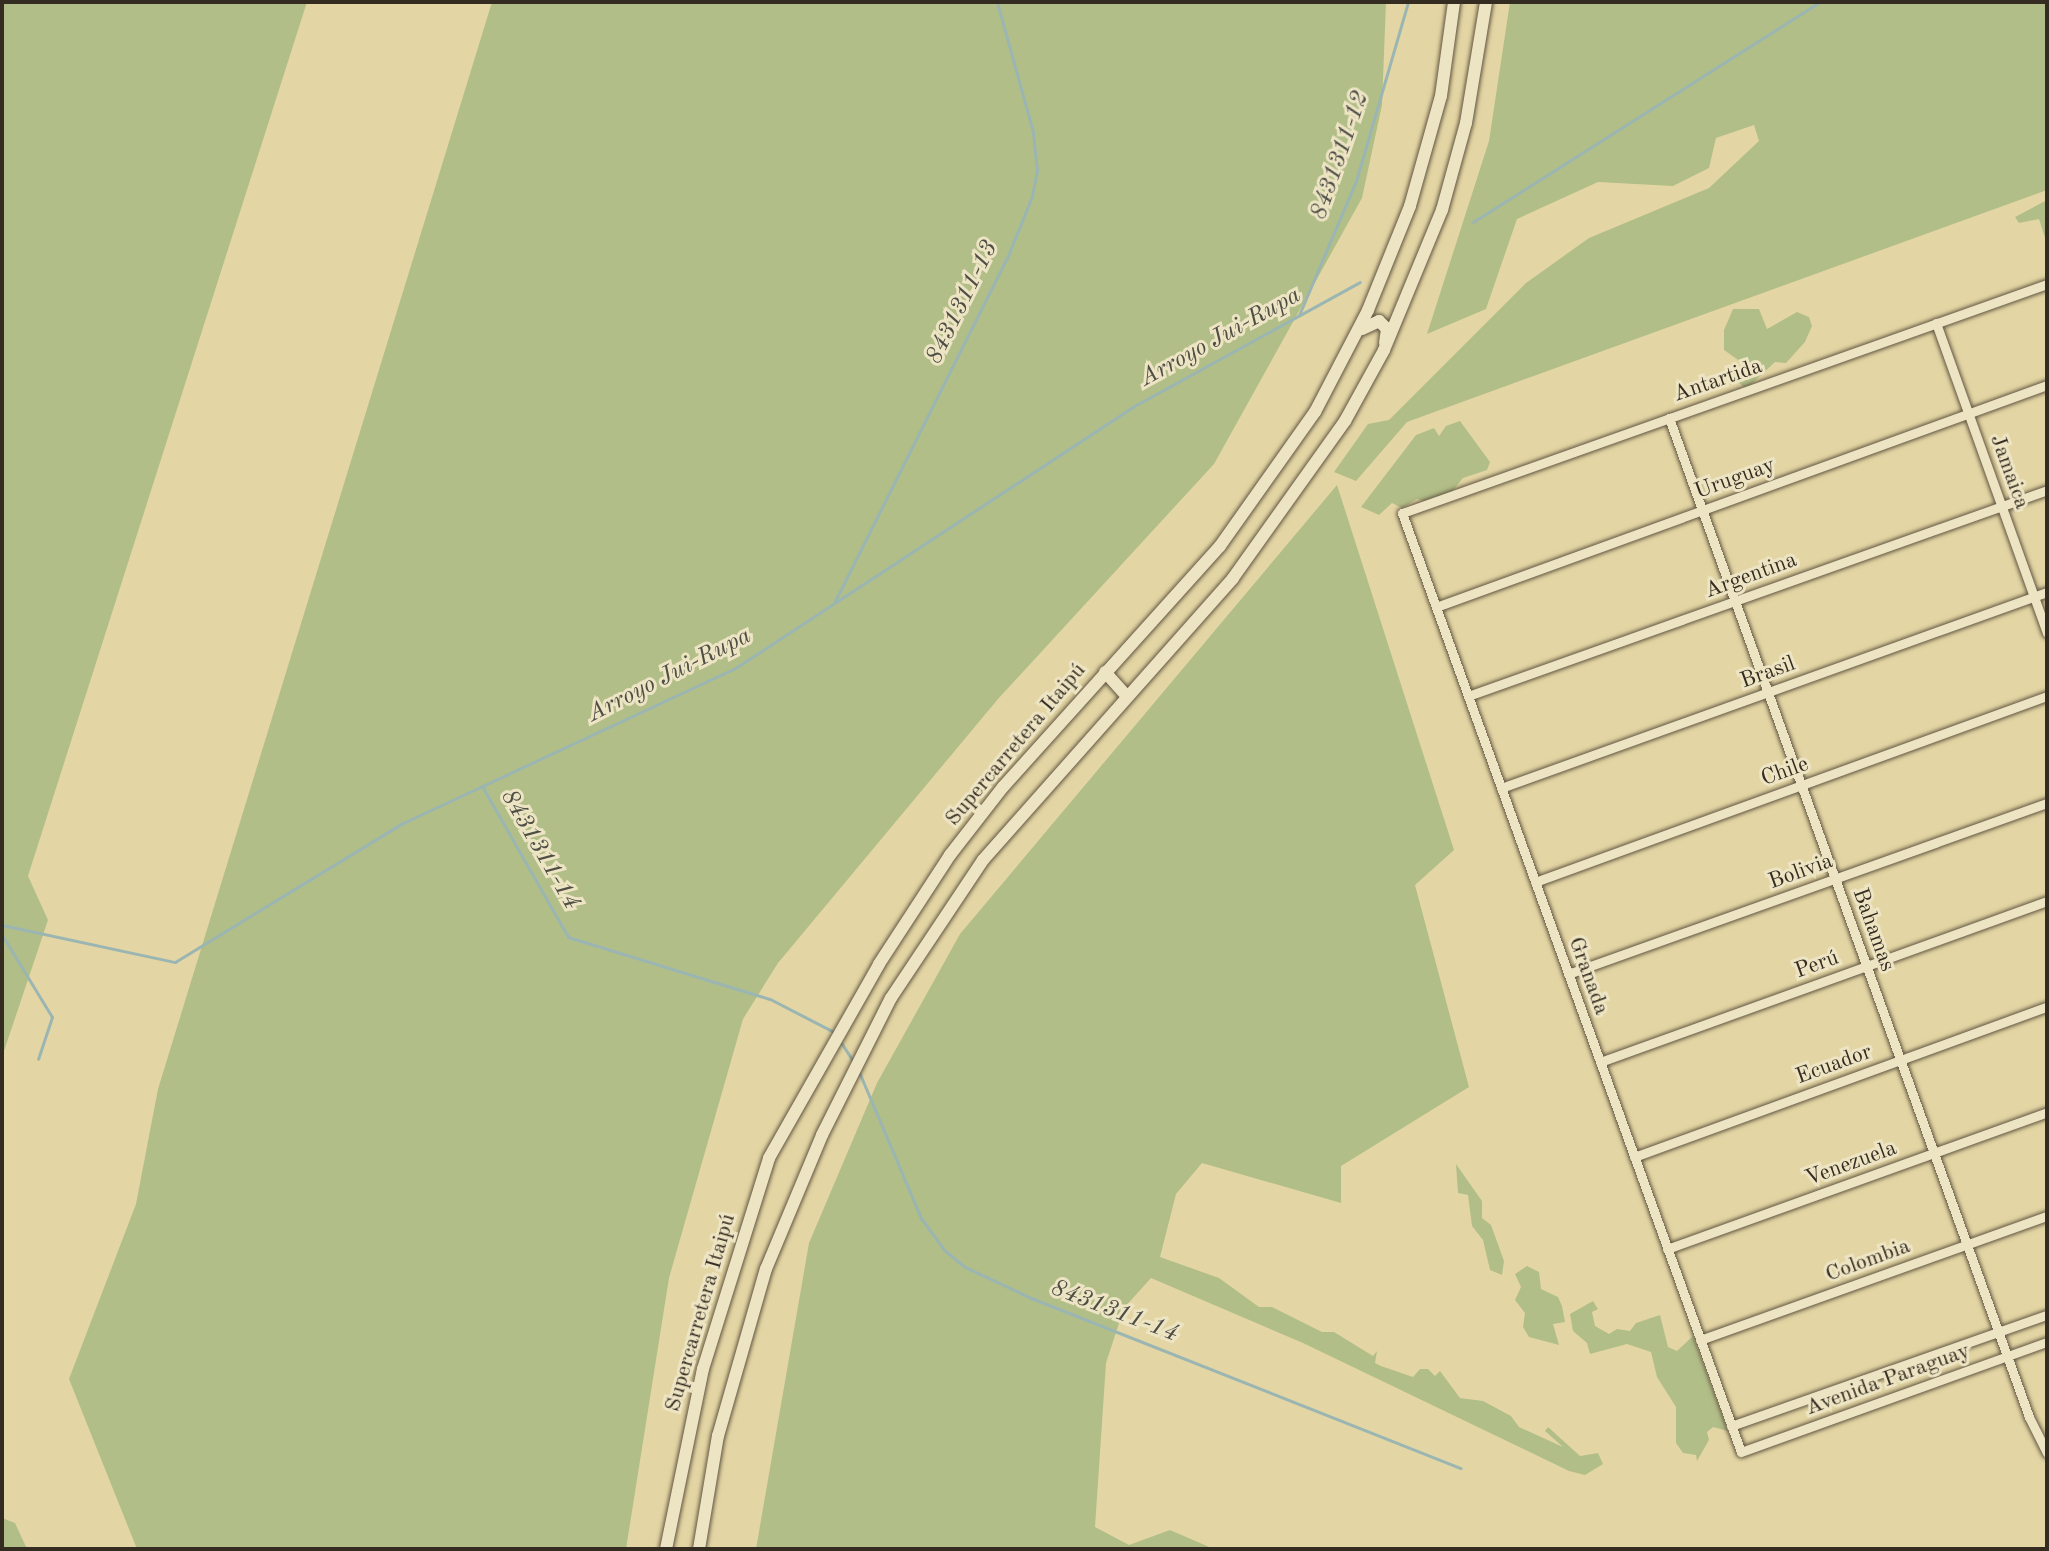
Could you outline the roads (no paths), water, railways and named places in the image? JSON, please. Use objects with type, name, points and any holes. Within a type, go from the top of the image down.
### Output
[{"type":"street","name":"Supercarretera Itaipú","points":[[666,1549],[703,1369],[769,1158],[879,964],[950,855],[1105,672],[1188,584],[1273,478],[1356,336],[1423,168],[1441,96],[1454,2]]},
{"type":"street","points":[[699,1549],[718,1436],[766,1269],[822,1135],[891,998],[951,904],[1015,820],[1205,611],[1281,517],[1384,350],[1456,168],[1486,2]]},
{"type":"street","name":"Antartida","points":[[1402,513],[2047,284]]},
{"type":"street","points":[[1356,336],[1379,321],[1387,329],[1384,350]]},
{"type":"street","name":"Jamaica","points":[[1936,323],[2047,633]]},
{"type":"street","name":"Uruguay","points":[[1436,607],[2047,385]]},
{"type":"street","name":"Bahamas","points":[[1669,418],[1998,1332],[2047,1453]]},
{"type":"street","name":"Argentina","points":[[1468,696],[2047,490]]},
{"type":"street","name":"Granada","points":[[1402,513],[1741,1452]]},
{"type":"street","name":"Brasil","points":[[1501,788],[2047,592]]},
{"type":"street","points":[[1105,672],[1126,695]]},
{"type":"street","name":"Chile","points":[[1535,882],[2047,696]]},
{"type":"street","name":"Bolivia","points":[[1568,974],[2047,803]]},
{"type":"street","name":"Perú","points":[[1600,1062],[2047,901]]},
{"type":"street","name":"Ecuador","points":[[1634,1157],[2047,1007]]},
{"type":"street","name":"Venezuela","points":[[1667,1249],[2047,1112]]},
{"type":"street","name":"Colombia","points":[[1700,1340],[2047,1216]]},
{"type":"street","points":[[1731,1426],[2047,1315]]},
{"type":"street","name":"Avenida Paraguay","points":[[1741,1452],[2047,1342]]},
{"type":"waterway","name":"8431311-13","points":[[834,603],[1007,258],[1032,196],[1037,171],[1033,132],[997,2]]},
{"type":"waterway","name":"8431311-12","points":[[1299,315],[1356,181],[1408,2]]},
{"type":"waterway","name":"Arroyo Jui-Rupa","points":[[1473,222],[1820,2]]},
{"type":"waterway","name":"Arroyo Jui-Rupa","points":[[2,925],[175,962],[403,823],[734,669],[1138,404],[1360,282]]},
{"type":"waterway","name":"8431311-14","points":[[482,786],[568,937],[770,999],[832,1031]]},
{"type":"waterway","points":[[2,935],[52,1017],[38,1059]]},
{"type":"waterway","name":"8431311-14","points":[[840,1041],[855,1064]]},
{"type":"waterway","name":"8431311-14","points":[[859,1072],[921,1218],[944,1250],[965,1267],[1031,1298],[1461,1468]]}]
